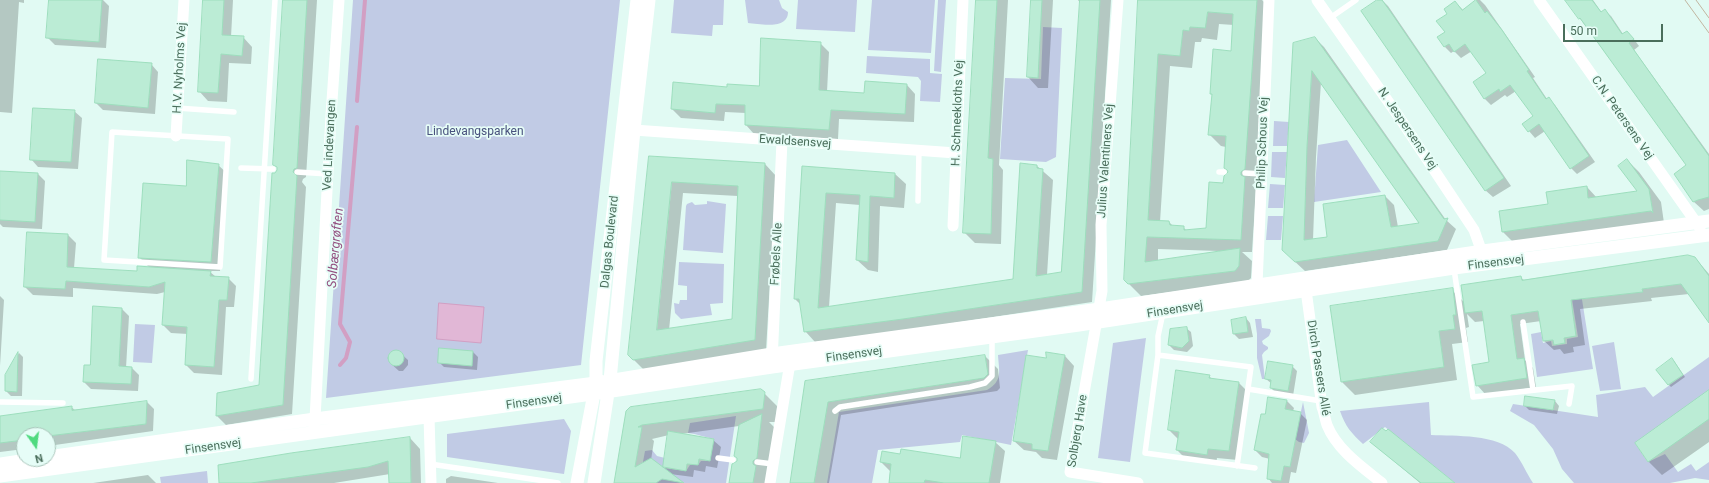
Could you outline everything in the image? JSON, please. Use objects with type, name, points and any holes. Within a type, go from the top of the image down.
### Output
[{"type":"street","name":"H.V. Nyholms Vej","points":[[176,136],[184,0]]},
{"type":"street","name":"Ved Lindevangen","points":[[312,433],[316,418],[328,174],[339,0]]},
{"type":"street","name":"Dalgas Boulevard","points":[[594,483],[609,386],[637,0]]},
{"type":"street","name":"Dalgas Boulevard","points":[[577,483],[594,388],[597,353],[628,130],[649,0]]},
{"type":"street","name":"H. Schneekloths Vej","points":[[953,226],[962,0]]},
{"type":"street","name":"Julius Valentiners Vej","points":[[1097,322],[1102,291],[1102,225],[1118,0]]},
{"type":"street","name":"Philip Schous Vej","points":[[1257,285],[1269,51],[1269,0]]},
{"type":"street","name":"N. Jespersens Vej","points":[[1317,0],[1399,117],[1474,230],[1484,258]]},
{"type":"street","name":"C.N. Petersens Vej","points":[[1539,0],[1703,222],[1708,237]]},
{"type":"street","name":"Ewaldsensvej","points":[[628,130],[956,153]]},
{"type":"street","name":"Frøbels Alle","points":[[772,360],[782,141]]},
{"type":"street","name":"Finsensvej","points":[[56,456],[316,418],[431,404],[594,388],[772,360],[992,336],[1097,322],[1306,284],[1484,258],[1703,222]]},
{"type":"street","name":"Finsensvej","points":[[791,358],[991,323],[1100,309],[1257,285],[1306,284],[1454,268],[1484,258],[1708,237]]},
{"type":"street","name":"Dirch Passers Allé","points":[[1306,284],[1321,401],[1327,425],[1337,442],[1351,458],[1382,483]]},
{"type":"street","name":"Solbjerg Have","points":[[1097,322],[1070,472],[1138,483]]},
{"type":"street","points":[[770,483],[791,358]]},
{"type":"street","name":"Finsensvej","points":[[0,476],[429,417],[594,388]]},
{"type":"street","points":[[431,404],[429,417],[431,483]]},
{"type":"street","points":[[0,464],[16,462]]},
{"type":"lane","points":[[252,379],[275,0]]},
{"type":"lane","points":[[1330,18],[1356,0]]},
{"type":"lane","points":[[178,108],[234,112]]},
{"type":"lane","points":[[112,132],[176,136],[228,139],[220,267],[104,260],[112,132]]},
{"type":"lane","points":[[918,201],[919,150]]},
{"type":"lane","points":[[241,168],[272,169]]},
{"type":"lane","points":[[297,172],[328,174]]},
{"type":"lane","points":[[1245,173],[1262,174]]},
{"type":"lane","points":[[1454,268],[1467,334],[1473,397],[1502,391],[1533,390],[1572,386],[1569,404]]},
{"type":"lane","points":[[1164,311],[1158,336],[1158,355],[1145,453],[1255,468]]},
{"type":"lane","points":[[1523,322],[1533,390]]},
{"type":"lane","points":[[835,411],[840,407],[970,387],[986,383],[992,376],[991,323]]},
{"type":"lane","points":[[1158,355],[1251,367],[1237,466]]},
{"type":"lane","points":[[1248,389],[1321,401]]},
{"type":"lane","points":[[0,402],[63,403]]},
{"type":"lane","points":[[718,458],[733,460]]},
{"type":"lane","points":[[757,462],[773,464]]},
{"type":"lane","points":[[430,464],[558,483]]},
{"type":"green space","name":"Lindevangsparken","points":[[353,0],[620,0],[581,365],[326,398]]},
{"type":"green space","points":[[674,0],[724,0],[723,25],[713,25],[712,36],[671,33]]},
{"type":"green space","points":[[745,0],[779,0],[782,8],[788,12],[787,18],[779,24],[772,25],[748,23]]},
{"type":"green space","points":[[798,0],[857,0],[855,32],[796,29]]},
{"type":"green space","points":[[872,0],[935,0],[931,53],[868,50]]},
{"type":"green space","points":[[938,0],[946,0],[941,72],[934,71]]},
{"type":"green space","points":[[1043,27],[1062,28],[1056,157],[1046,162],[1000,159],[1005,78],[1041,79]]},
{"type":"green space","points":[[867,56],[930,59],[930,73],[942,74],[940,102],[920,101],[921,81],[918,77],[866,73]]},
{"type":"green space","points":[[1274,121],[1289,122],[1287,146],[1273,146]]},
{"type":"green space","points":[[1347,140],[1381,192],[1314,202],[1318,145]]},
{"type":"green space","points":[[1272,152],[1287,152],[1285,178],[1271,177]]},
{"type":"green space","points":[[1270,184],[1285,185],[1283,208],[1268,208]]},
{"type":"green space","points":[[707,201],[726,204],[723,253],[683,250],[686,206],[692,202],[695,205],[707,204]]},
{"type":"green space","points":[[1268,216],[1283,216],[1281,240],[1266,240]]},
{"type":"green space","points":[[679,262],[724,264],[723,303],[710,304],[712,315],[681,319],[675,313],[674,303],[679,304],[680,300],[687,300],[687,286],[678,285]]},
{"type":"green space","points":[[1568,274],[1578,274],[1593,369],[1537,377],[1531,334],[1541,332],[1543,343],[1551,341],[1552,346],[1567,344],[1567,339],[1578,337]]},
{"type":"green space","points":[[1255,319],[1261,319],[1262,328],[1270,329],[1271,331],[1269,336],[1262,341],[1263,344],[1268,347],[1262,355],[1265,379],[1262,379],[1257,358],[1257,334]]},
{"type":"green space","points":[[135,324],[155,325],[152,363],[133,362]]},
{"type":"green space","points":[[1146,338],[1130,462],[1098,458],[1113,343]]},
{"type":"green space","points":[[1614,342],[1621,389],[1600,391],[1592,346]]},
{"type":"green space","points":[[1028,350],[1011,445],[962,435],[960,442],[878,450],[872,483],[827,483],[839,412],[987,390],[996,383],[998,379],[998,355]]},
{"type":"green space","points":[[1709,357],[1709,390],[1635,443],[1648,462],[1665,454],[1678,472],[1691,464],[1696,471],[1709,462],[1709,480],[1695,478],[1670,483],[1574,483],[1562,469],[1553,449],[1534,425],[1510,411],[1513,404],[1598,417],[1596,395],[1645,387],[1653,397]]},
{"type":"green space","points":[[1303,402],[1309,433],[1304,443],[1295,439]]},
{"type":"green space","points":[[1429,402],[1431,435],[1476,437],[1498,442],[1515,453],[1533,483],[1455,483],[1385,427],[1363,444],[1349,429],[1340,411]]},
{"type":"green space","points":[[736,416],[726,483],[639,483],[645,451],[652,450],[657,456],[665,458],[664,468],[686,471],[690,465],[698,465],[701,461],[710,461],[713,439],[688,433],[690,423]]},
{"type":"green space","points":[[564,419],[571,431],[564,474],[447,457],[447,434]]},
{"type":"green space","points":[[207,471],[208,483],[161,483],[160,477]]},
{"type":"shaded area","points":[[439,303],[484,307],[481,343],[437,339]]},
{"type":"building","points":[[49,0],[102,0],[99,42],[46,38]]},
{"type":"building","points":[[203,0],[224,0],[222,35],[244,36],[242,56],[221,54],[218,93],[198,92]]},
{"type":"building","points":[[283,0],[307,0],[297,168],[294,169],[293,172],[297,176],[283,405],[216,416],[217,393],[259,385],[272,173],[275,173],[277,170],[277,167],[273,165]]},
{"type":"building","points":[[976,0],[997,0],[988,158],[993,159],[991,234],[963,233]]},
{"type":"building","points":[[1031,0],[1042,0],[1038,78],[1027,77]]},
{"type":"building","points":[[1080,0],[1100,0],[1082,292],[903,319],[804,332],[799,299],[794,299],[802,166],[895,173],[894,198],[870,196],[868,262],[856,260],[860,195],[826,193],[818,308],[1013,279],[1020,163],[1037,165],[1037,168],[1043,169],[1036,276],[1061,272]]},
{"type":"building","points":[[1138,0],[1257,0],[1245,169],[1241,172],[1241,175],[1245,177],[1241,240],[1147,237],[1145,262],[1240,248],[1239,266],[1235,271],[1128,284],[1124,280]],"holes":[[[1208,12],[1233,14],[1231,51],[1213,49],[1210,94],[1212,94],[1208,135],[1226,136],[1224,168],[1228,172],[1224,176],[1223,183],[1209,182],[1206,228],[1184,230],[1184,226],[1170,225],[1169,221],[1148,220],[1158,54],[1180,56],[1183,30],[1189,31],[1190,27],[1205,28]]]},
{"type":"building","points":[[1377,0],[1382,0],[1390,11],[1504,178],[1485,191],[1361,11]]},
{"type":"building","points":[[1476,0],[1485,13],[1487,11],[1502,30],[1529,70],[1527,71],[1546,99],[1549,97],[1589,156],[1570,169],[1539,124],[1528,132],[1522,124],[1533,116],[1510,85],[1500,92],[1499,89],[1484,99],[1473,82],[1486,73],[1465,44],[1454,52],[1449,44],[1444,47],[1437,37],[1445,32],[1436,21],[1447,14],[1444,9],[1455,1],[1462,10]]},
{"type":"building","points":[[1565,0],[1592,0],[1601,12],[1605,9],[1622,34],[1627,31],[1634,39],[1629,43],[1709,156],[1709,197],[1693,202],[1674,174],[1686,165],[1580,18],[1579,19]]},
{"type":"building","points":[[1315,37],[1444,219],[1448,218],[1438,241],[1295,262],[1282,250],[1293,43]],"holes":[[[1312,71],[1419,223],[1391,227],[1385,195],[1323,204],[1327,237],[1304,240],[1307,147]]]},
{"type":"building","points":[[761,38],[821,42],[819,90],[864,93],[865,81],[907,84],[905,114],[831,110],[829,130],[745,125],[745,105],[716,104],[715,113],[671,109],[673,82],[727,87],[727,84],[759,86]]},
{"type":"building","points":[[98,59],[152,63],[148,108],[95,103]]},
{"type":"building","points":[[33,108],[75,110],[71,162],[30,160]]},
{"type":"building","points":[[649,156],[765,163],[755,340],[633,360],[628,355]],"holes":[[[672,182],[738,186],[732,319],[657,330]]]},
{"type":"building","points":[[1627,159],[1649,189],[1653,213],[1651,211],[1502,232],[1499,211],[1548,204],[1546,192],[1587,186],[1588,198],[1637,191],[1618,166]]},
{"type":"building","points":[[187,160],[219,164],[211,262],[138,258],[143,183],[186,186]]},
{"type":"building","points":[[0,171],[38,173],[35,222],[0,220]]},
{"type":"building","points":[[27,232],[68,234],[67,267],[137,271],[137,266],[211,271],[210,276],[229,277],[227,300],[219,300],[214,367],[185,365],[187,327],[162,325],[165,282],[149,287],[66,281],[65,289],[24,287]]},
{"type":"building","points":[[1688,255],[1695,257],[1709,276],[1709,323],[1681,284],[1642,289],[1643,292],[1571,300],[1576,336],[1564,338],[1565,343],[1554,345],[1553,340],[1543,341],[1538,311],[1511,315],[1517,359],[1524,358],[1527,378],[1476,386],[1472,365],[1489,362],[1482,311],[1465,313],[1461,285],[1521,276],[1522,280]]},
{"type":"building","points":[[1453,288],[1456,315],[1453,315],[1455,329],[1439,331],[1444,367],[1341,382],[1330,306]]},
{"type":"building","points":[[93,306],[122,308],[119,366],[132,367],[131,384],[83,382],[84,365],[90,365]]},
{"type":"building","points":[[1246,317],[1248,332],[1233,334],[1231,320]]},
{"type":"building","points":[[1187,327],[1189,341],[1182,348],[1168,345],[1170,329]]},
{"type":"building","points":[[439,348],[473,351],[472,366],[438,363]]},
{"type":"building","points":[[396,350],[402,352],[404,358],[402,364],[396,366],[390,364],[388,358],[390,352]]},
{"type":"building","points":[[18,352],[17,392],[5,391],[5,375]]},
{"type":"building","points":[[1046,352],[1065,355],[1048,451],[1032,449],[1032,444],[1013,441],[1026,355],[1046,358]]},
{"type":"building","points":[[985,355],[988,374],[984,378],[828,402],[814,483],[790,483],[805,381]]},
{"type":"building","points":[[1672,358],[1683,375],[1668,385],[1656,370]]},
{"type":"building","points":[[1268,361],[1293,365],[1288,391],[1270,388],[1271,380],[1265,379]]},
{"type":"building","points":[[1176,370],[1210,375],[1209,378],[1239,382],[1229,451],[1208,449],[1207,455],[1176,450],[1179,432],[1168,430]]},
{"type":"building","points":[[761,389],[765,392],[763,409],[642,425],[638,427],[642,427],[635,467],[651,458],[684,483],[662,479],[656,483],[614,483],[626,411],[630,407]]},
{"type":"building","points":[[1709,390],[1709,419],[1648,462],[1635,443]]},
{"type":"building","points":[[1525,396],[1555,400],[1553,410],[1524,406]]},
{"type":"building","points":[[1268,397],[1287,400],[1285,409],[1301,412],[1290,467],[1284,466],[1281,481],[1267,479],[1269,454],[1254,450],[1261,414],[1265,414]]},
{"type":"building","points":[[147,401],[146,424],[56,435],[56,427],[16,427],[16,441],[0,443],[0,416],[72,406],[72,410]]},
{"type":"building","points":[[762,414],[757,458],[753,461],[753,464],[756,466],[753,483],[729,483],[732,464],[737,461],[737,458],[734,456],[739,425]]},
{"type":"building","points":[[1382,428],[1386,431],[1388,429],[1455,483],[1421,483],[1370,442]]},
{"type":"building","points":[[668,431],[714,439],[710,461],[699,459],[698,465],[687,464],[686,471],[663,467]]},
{"type":"building","points":[[963,436],[996,441],[989,483],[944,483],[925,480],[924,483],[889,483],[891,464],[880,462],[882,451],[900,454],[901,449],[960,458]]},
{"type":"building","points":[[410,437],[411,483],[389,483],[388,461],[368,467],[251,483],[219,483],[218,465],[291,453]]},
{"type":"waterway","name":"Solbærgrøften","points":[[357,101],[365,0]]},
{"type":"waterway","name":"Solbærgrøften","points":[[340,365],[346,358],[350,342],[340,324],[357,127]]},
{"type":"tram line","points":[[1685,0],[1709,33]]},
{"type":"tram line","points":[[1696,0],[1709,18]]}]
